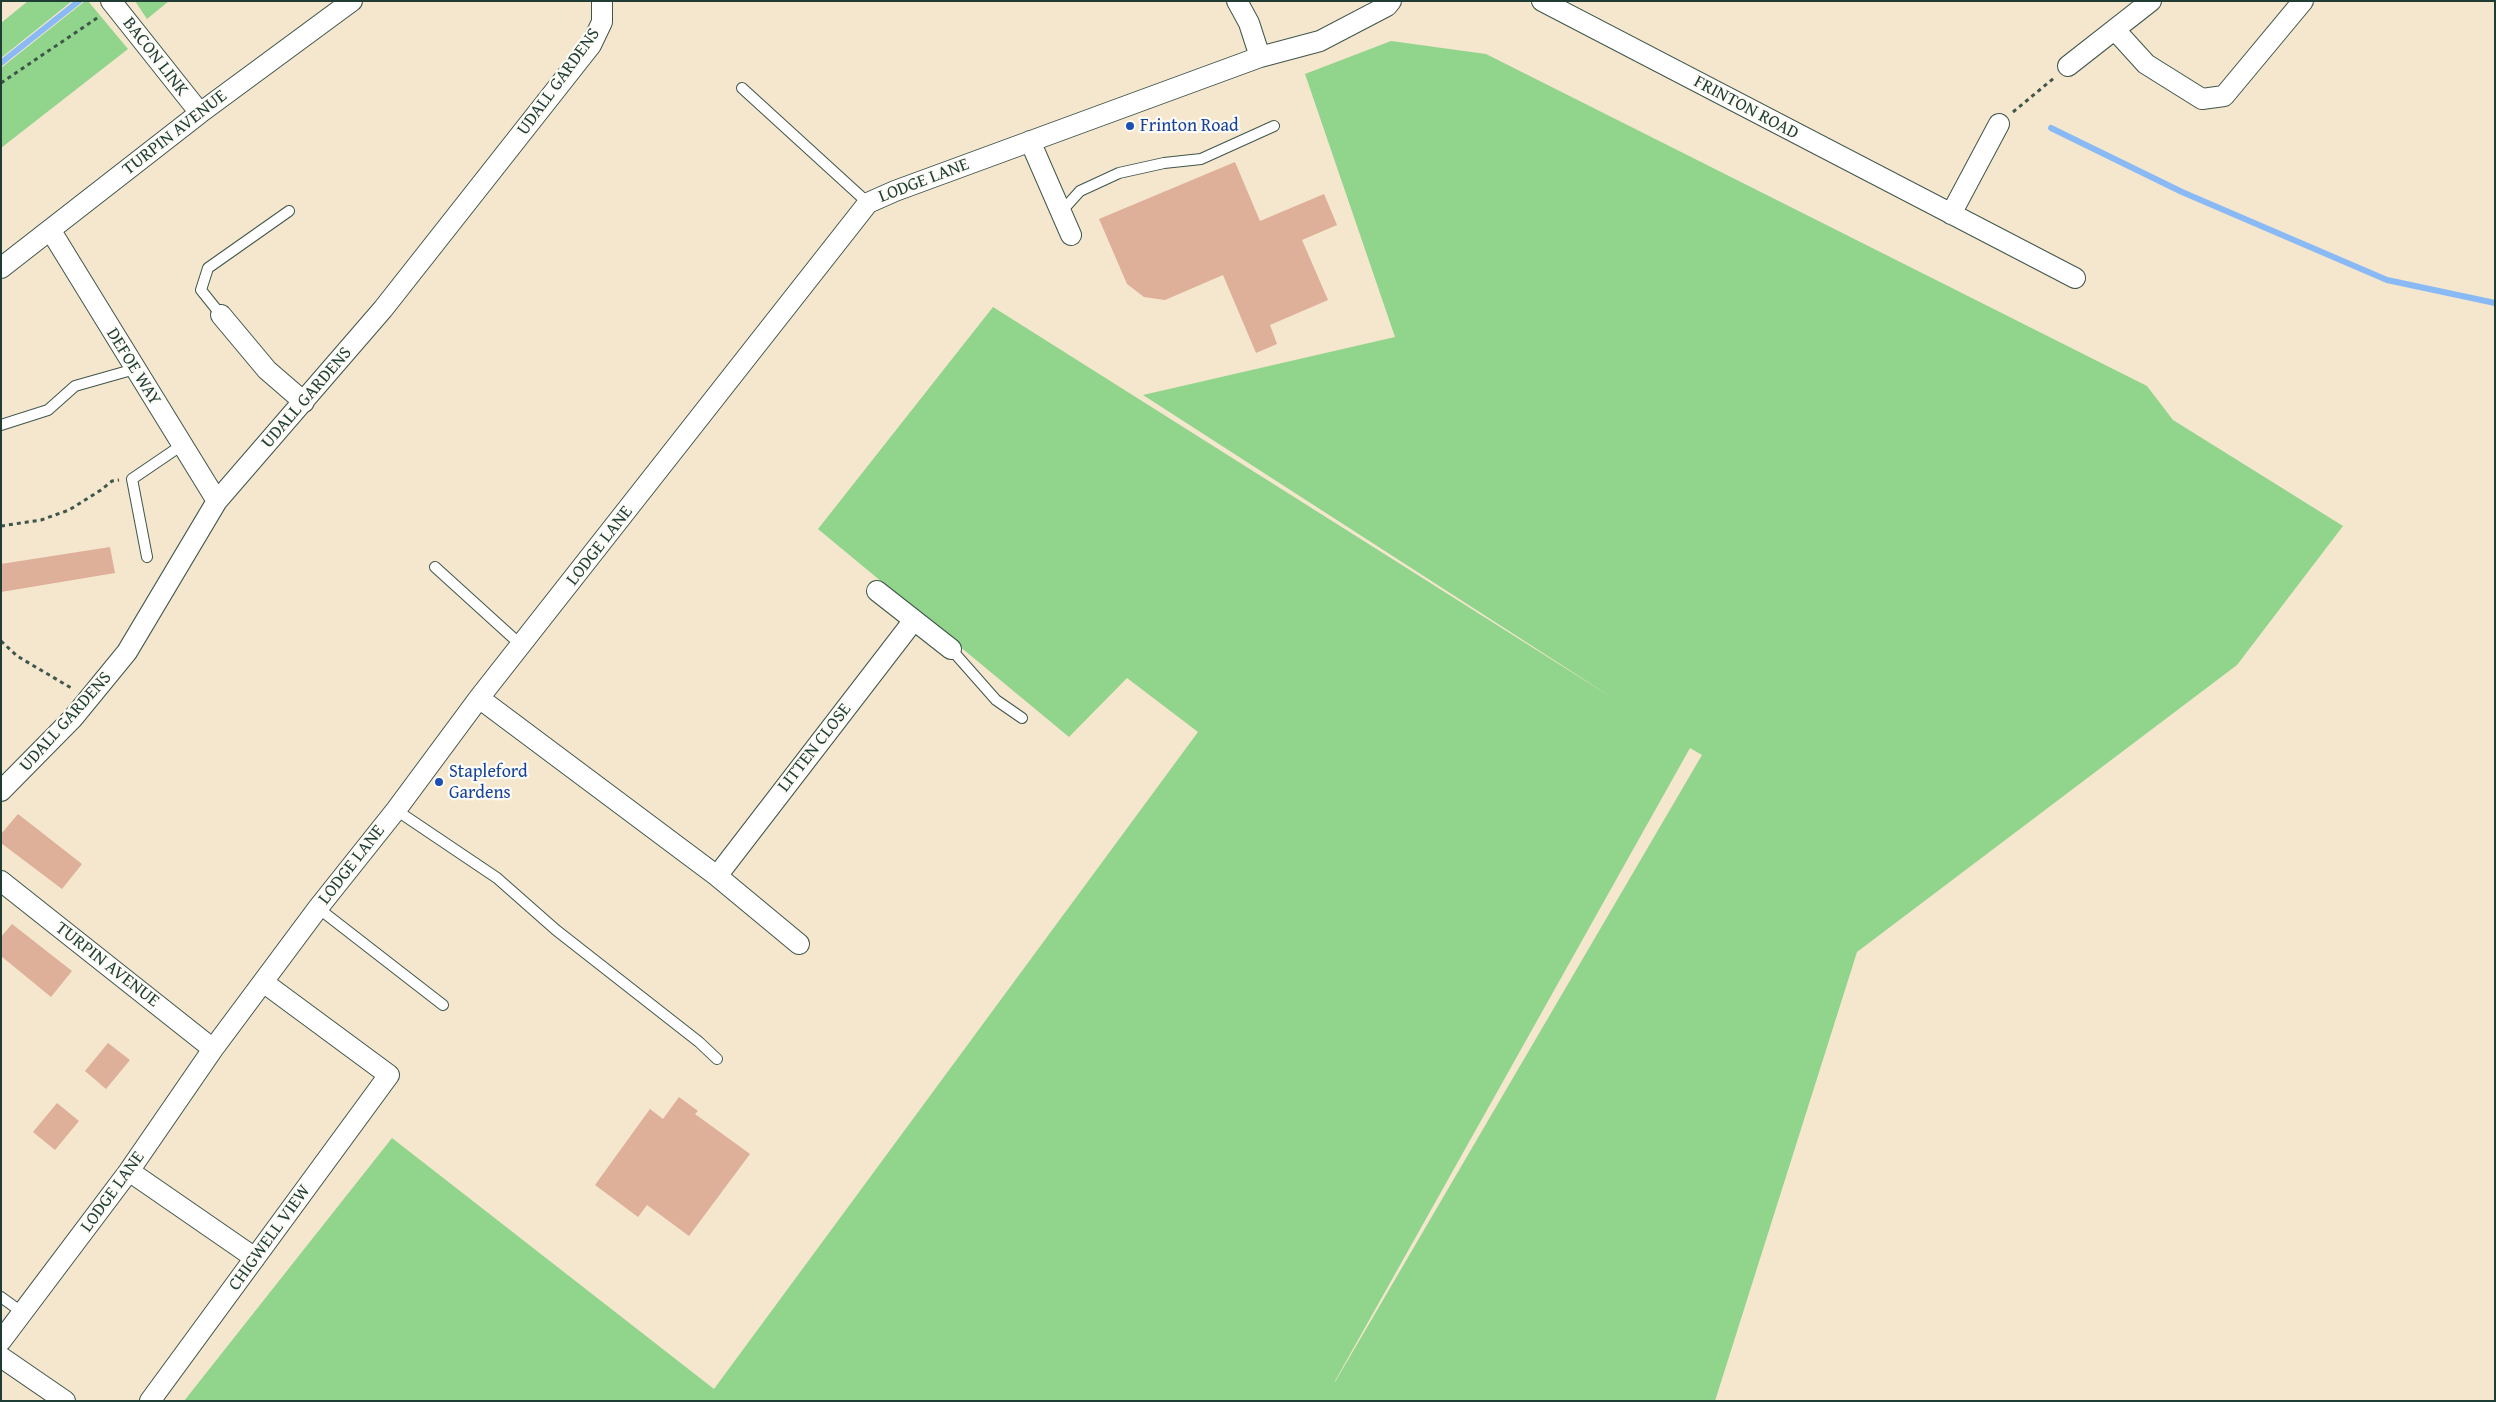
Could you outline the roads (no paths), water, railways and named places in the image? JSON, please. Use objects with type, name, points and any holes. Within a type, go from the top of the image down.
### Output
[{"type":"street","name":"TURPIN AVENUE","points":[[1,268],[51,231],[200,113],[352,1]]},
{"type":"street","name":"UDALL GARDENS","points":[[1,792],[74,718],[127,652],[217,501],[383,309],[591,44],[602,22],[602,1]]},
{"type":"street","points":[[1237,1],[1250,23],[1260,57]]},
{"type":"street","name":"LODGE LANE","points":[[1,1341],[129,1171],[213,1049],[318,908],[396,810],[479,698],[522,646],[868,204],[895,191],[1260,57],[1320,41],[1387,6],[1390,1]]},
{"type":"street","name":"FRINTON ROAD","points":[[1542,1],[2075,278]]},
{"type":"street","points":[[2068,66],[2116,31],[2151,1]]},
{"type":"street","points":[[2116,31],[2146,64],[2202,99],[2224,96],[2303,1]]},
{"type":"street","name":"BACON LINK","points":[[109,8],[200,113]]},
{"type":"street","points":[[1951,214],[1999,124]]},
{"type":"street","points":[[1030,141],[1071,235]]},
{"type":"street","name":"DEFOE WAY","points":[[51,231],[217,501]]},
{"type":"street","points":[[221,315],[267,370],[304,402]]},
{"type":"street","points":[[877,591],[951,649]]},
{"type":"street","name":"LITTEN CLOSE","points":[[717,876],[914,620]]},
{"type":"street","points":[[479,698],[717,876],[800,944]]},
{"type":"street","name":"TURPIN AVENUE","points":[[1,880],[213,1049]]},
{"type":"street","name":"CHIGWELL VIEW","points":[[150,1401],[389,1075],[263,982]]},
{"type":"street","points":[[129,1171],[255,1258]]},
{"type":"street","points":[[1,1357],[64,1401]]},
{"type":"lane","points":[[742,88],[868,204]]},
{"type":"lane","points":[[1061,212],[1080,191],[1119,173],[1164,163],[1201,159],[1274,126]]},
{"type":"lane","points":[[221,315],[202,290],[208,268],[289,210]]},
{"type":"lane","points":[[1,425],[48,410],[75,386],[135,370]]},
{"type":"lane","points":[[147,557],[132,479],[182,445]]},
{"type":"lane","points":[[435,567],[522,646]]},
{"type":"lane","points":[[951,649],[996,700],[1022,718]]},
{"type":"lane","points":[[396,810],[497,878],[556,930],[699,1042],[717,1059]]},
{"type":"lane","points":[[318,908],[443,1005]]},
{"type":"lane","points":[[1,1296],[23,1313]]},
{"type":"waterway","points":[[1,63],[79,1]]},
{"type":"waterway","points":[[2051,128],[2182,192],[2387,280],[2495,303]]},
{"type":"place","name":"Frinton Road","points":[[1130,126]]},
{"type":"place","name":"Stapleford Gardens","points":[[439,782]]}]
